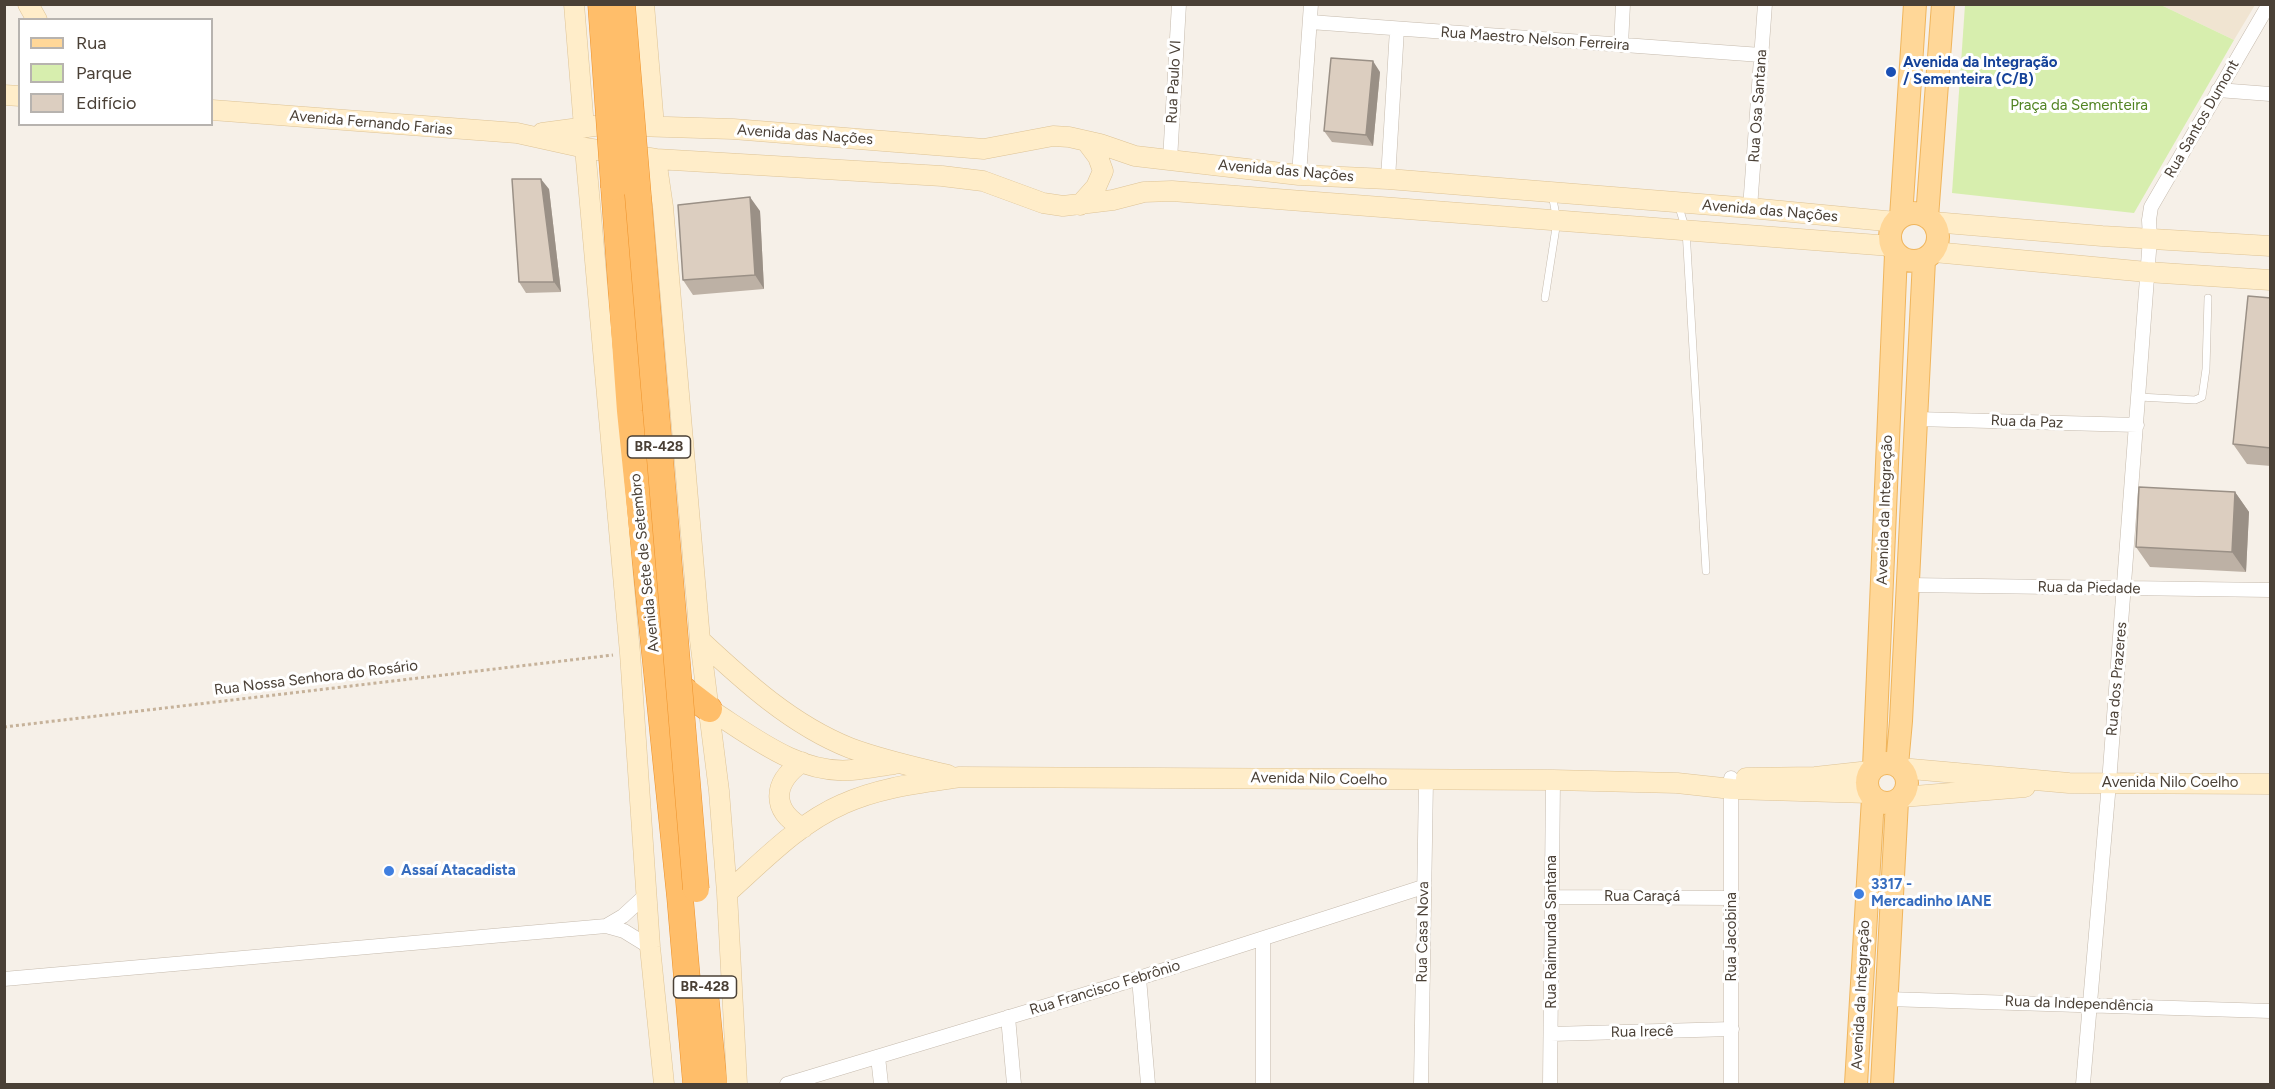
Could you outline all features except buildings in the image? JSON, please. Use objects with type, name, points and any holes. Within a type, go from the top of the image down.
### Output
[{"type":"highway","name":"Avenida Sete de Setembro","points":[[601,4],[630,411],[688,893],[714,1084]]},
{"type":"highway","name":"Avenida Sete de Setembro","points":[[622,4],[679,686],[696,1084]]},
{"type":"highway","points":[[679,686],[709,709]]},
{"type":"main road","points":[[28,4],[36,18]]},
{"type":"main road","points":[[574,4],[584,127]]},
{"type":"main road","points":[[645,4],[654,126]]},
{"type":"main road","points":[[1915,4],[1898,219],[1890,234],[1894,250],[1910,261],[1929,256],[2271,280]]},
{"type":"main road","points":[[1929,256],[1939,237],[1930,219],[1943,4]]},
{"type":"main road","name":"Avenida Fernando Farias","points":[[213,110],[531,135]]},
{"type":"main road","name":"Avenida das Nações","points":[[531,135],[584,127],[654,126],[733,129],[984,149],[1053,136],[1086,141],[1136,156],[1299,175],[1898,219]]},
{"type":"main road","name":"Avenida das Nações","points":[[531,135],[585,148],[656,159],[942,176],[983,181],[1043,203],[1063,206],[1080,205],[1144,192],[1172,191],[1686,230],[1894,250]]},
{"type":"main road","points":[[1080,205],[1096,187],[1103,171],[1098,157],[1086,141]]},
{"type":"main road","name":"Avenida Sete de Setembro","points":[[585,148],[630,653],[650,947],[664,1084]]},
{"type":"main road","points":[[656,159],[663,207],[700,640],[719,791],[737,1084]]},
{"type":"main road","points":[[663,207],[670,182],[678,170],[690,162]]},
{"type":"main road","points":[[1898,219],[1914,213],[1930,219],[2102,236],[2271,246]]},
{"type":"main road","name":"Avenida da Integração","points":[[1856,1084],[1880,777],[1894,250]]},
{"type":"main road","name":"Avenida da Integração","points":[[1880,777],[1908,585],[1916,419],[1929,256]]},
{"type":"main road","points":[[700,640],[747,684],[817,733],[849,748],[897,763],[960,777]]},
{"type":"main road","points":[[709,709],[779,752],[812,767],[851,771],[897,763]]},
{"type":"main road","points":[[802,762],[789,771],[783,779],[779,798],[784,814],[803,828]]},
{"type":"main road","points":[[727,893],[803,828],[842,804],[869,794],[960,777]]},
{"type":"main road","name":"Avenida Nilo Coelho","points":[[960,777],[1553,780],[1732,784],[1815,777],[1880,777],[2069,783],[2271,784]]},
{"type":"main road","points":[[1880,777],[1884,803],[1899,799],[2069,783]]},
{"type":"main road","name":"Avenida da Integração","points":[[1880,777],[1907,782],[1899,799],[1882,1084]]},
{"type":"street","name":"Rua Paulo VI","points":[[1170,160],[1179,4]]},
{"type":"street","points":[[1299,175],[1311,4]]},
{"type":"street","points":[[1621,45],[1623,4]]},
{"type":"street","name":"Rua Osa Santana","points":[[1750,208],[1765,4]]},
{"type":"street","name":"Rua Santos Dumont","points":[[2147,272],[2151,207],[2269,4]]},
{"type":"street","name":"Rua Maestro Nelson Ferreira","points":[[1310,22],[1761,55]]},
{"type":"street","points":[[1388,180],[1397,29]]},
{"type":"street","points":[[2218,90],[2271,94]]},
{"type":"street","name":"Rua dos Prazeres","points":[[2082,1084],[2109,783],[2147,272]]},
{"type":"street","name":"Rua da Paz","points":[[1916,419],[2137,425]]},
{"type":"street","name":"Rua da Piedade","points":[[1908,585],[2271,590]]},
{"type":"street","name":"Rua Casa Nova","points":[[1421,1084],[1426,780]]},
{"type":"street","name":"Rua Raimunda Santana","points":[[1550,1084],[1553,780]]},
{"type":"street","name":"Rua Jacobina","points":[[1731,1084],[1732,784]]},
{"type":"street","name":"Rua Francisco Febrônio","points":[[787,1084],[1139,978],[1423,887]]},
{"type":"street","points":[[606,926],[647,894]]},
{"type":"street","name":"Rua Caraçá","points":[[1552,897],[1732,898]]},
{"type":"street","points":[[4,979],[606,926],[624,931],[650,947]]},
{"type":"street","points":[[1263,939],[1263,1084]]},
{"type":"street","points":[[1139,978],[1148,1084]]},
{"type":"street","name":"Rua da Independência","points":[[1887,999],[2271,1011]]},
{"type":"street","points":[[1008,1017],[1014,1084]]},
{"type":"street","name":"Rua Irecê","points":[[1551,1034],[1732,1029]]},
{"type":"street","points":[[878,1057],[880,1084]]},
{"type":"lane","points":[[1545,298],[1557,221],[1552,193]]},
{"type":"lane","points":[[1678,204],[1686,230],[1706,571]]},
{"type":"lane","points":[[2139,397],[2195,400],[2202,397],[2206,369],[2208,298]]},
{"type":"path","name":"Rua Nossa Senhora do Rosário","points":[[4,727],[630,653]]},
{"type":"shaded area","points":[[2161,5],[2255,5],[2234,40]]},
{"type":"green space","name":"Praça da Sementeira","points":[[1965,5],[2161,5],[2234,40],[2134,213],[1952,193]]},
{"type":"place","name":"Avenida da Integração / Sementeira (C/B)","points":[[1891,72]]},
{"type":"place","name":"Assaí Atacadista","points":[[389,871]]},
{"type":"place","name":"3317 - Mercadinho IANE","points":[[1859,894]]}]
